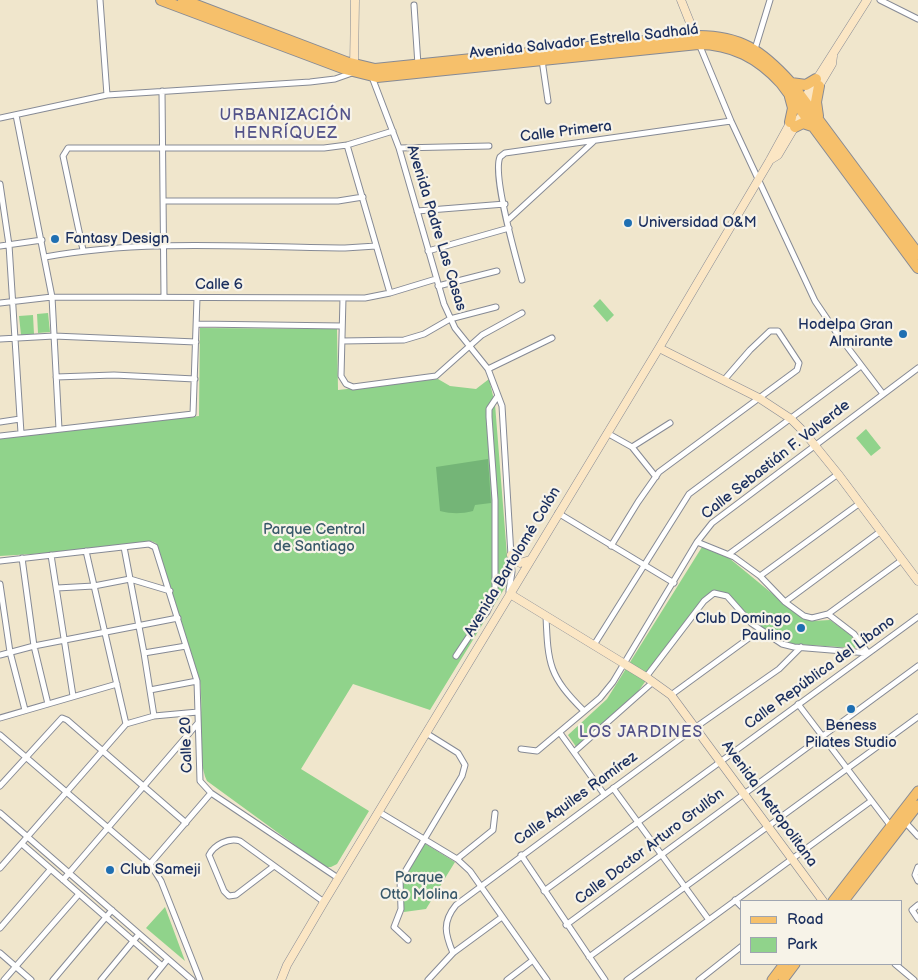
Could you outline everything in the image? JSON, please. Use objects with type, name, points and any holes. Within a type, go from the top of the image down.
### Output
[{"type":"highway","name":"Avenida Salvador Estrella Sadhalá","points":[[161,0],[386,78],[542,57],[697,40],[733,40],[754,49],[774,64],[789,87],[918,254]]},
{"type":"highway","name":"Avenida Salvador Estrella Sadhalá","points":[[183,0],[354,68]]},
{"type":"highway","name":"Avenida Salvador Estrella Sadhalá","points":[[697,40],[730,47],[750,56],[789,87]]},
{"type":"highway","name":"Avenida Salvador Estrella Sadhalá","points":[[369,72],[418,65],[542,57]]},
{"type":"highway","points":[[817,82],[816,122],[793,124],[793,108],[789,87],[817,82]]},
{"type":"highway","name":"Avenida Salvador Estrella Sadhalá","points":[[816,122],[918,268]]},
{"type":"main road","points":[[354,0],[354,68]]},
{"type":"main road","points":[[681,0],[697,40]]},
{"type":"main road","name":"Avenida Bartolomé Colón","points":[[281,980],[287,965],[338,878],[659,348],[770,160],[772,152],[793,124],[867,0]]},
{"type":"main road","points":[[659,348],[759,398],[791,419],[838,474],[918,582]]},
{"type":"main road","points":[[511,555],[520,563],[530,560]]},
{"type":"main road","name":"Avenida Metropolitana","points":[[510,594],[646,677],[671,695],[822,900]]},
{"type":"main road","points":[[834,900],[918,791]]},
{"type":"main road","points":[[845,900],[918,805]]},
{"type":"main road","points":[[772,980],[783,965]]},
{"type":"main road","points":[[787,978],[794,965]]},
{"type":"street","points":[[100,0],[107,95]]},
{"type":"street","points":[[754,49],[770,0]]},
{"type":"street","points":[[880,0],[917,18]]},
{"type":"street","points":[[414,5],[418,65]]},
{"type":"street","points":[[697,40],[731,121],[815,301],[883,394]]},
{"type":"street","points":[[542,57],[548,102]]},
{"type":"street","points":[[0,118],[107,95],[335,79],[354,68]]},
{"type":"street","name":"Avenida Padre Las Casas","points":[[369,72],[399,148],[438,286],[450,319],[488,368],[495,382],[497,397],[502,406],[511,555],[510,594]]},
{"type":"street","points":[[162,91],[164,297]]},
{"type":"street","points":[[16,115],[52,297],[59,429]]},
{"type":"street","name":"Calle Primera","points":[[522,280],[509,228],[498,162],[505,154],[511,151],[594,142],[731,121]]},
{"type":"street","points":[[83,250],[64,152],[68,148],[301,148],[348,145],[392,131]]},
{"type":"street","points":[[508,220],[594,142]]},
{"type":"street","points":[[348,145],[390,294]]},
{"type":"street","points":[[399,148],[488,146]]},
{"type":"street","points":[[0,184],[9,244],[21,433]]},
{"type":"street","points":[[164,201],[338,201],[363,197]]},
{"type":"street","points":[[417,211],[505,204]]},
{"type":"street","points":[[428,251],[509,228]]},
{"type":"street","points":[[0,246],[42,240]]},
{"type":"street","points":[[45,257],[83,250],[164,246],[345,248],[376,246]]},
{"type":"street","points":[[438,286],[497,271]]},
{"type":"street","name":"Calle 6","points":[[0,303],[52,297],[365,298],[390,294],[436,279]]},
{"type":"street","points":[[0,436],[193,414],[197,298]]},
{"type":"street","points":[[343,298],[341,376],[346,384],[353,387],[431,378],[441,374],[470,345],[492,329],[522,313]]},
{"type":"street","points":[[342,341],[404,340],[424,334],[450,319],[496,306]]},
{"type":"street","points":[[197,324],[342,326]]},
{"type":"street","points":[[611,546],[656,477],[668,465],[798,368],[797,360],[778,332],[767,332],[724,380]]},
{"type":"street","points":[[0,339],[54,336],[196,342]]},
{"type":"street","points":[[488,368],[552,338]]},
{"type":"street","points":[[594,645],[689,494],[861,366]]},
{"type":"street","name":"Calle Sebastián F. Valverde","points":[[521,750],[537,751],[584,711],[614,682],[697,542],[712,523],[918,368]]},
{"type":"street","points":[[56,377],[114,375],[195,379]]},
{"type":"street","points":[[456,656],[478,623],[486,615],[493,603],[495,594],[495,510],[489,409],[497,397]]},
{"type":"street","points":[[0,422],[20,419]]},
{"type":"street","points":[[632,447],[670,423]]},
{"type":"street","points":[[607,433],[632,447],[656,477]]},
{"type":"street","points":[[729,554],[838,474]]},
{"type":"street","points":[[760,576],[860,503]]},
{"type":"street","points":[[495,510],[508,510]]},
{"type":"street","points":[[558,513],[674,583]]},
{"type":"street","points":[[785,602],[881,531]]},
{"type":"street","points":[[697,542],[729,554],[760,576],[785,602],[808,617],[816,618],[828,614],[902,560]]},
{"type":"street","name":"Calle 20","points":[[124,547],[149,544],[153,546],[170,591],[197,681],[200,781],[211,793],[338,878]]},
{"type":"street","points":[[0,561],[124,547],[154,716]]},
{"type":"street","points":[[86,551],[126,724]]},
{"type":"street","points":[[51,555],[73,696]]},
{"type":"street","points":[[22,558],[34,646],[48,704]]},
{"type":"street","points":[[56,588],[94,586],[130,579],[170,591]]},
{"type":"street","points":[[0,584],[10,652],[25,710]]},
{"type":"street","points":[[646,677],[704,601],[714,593],[727,596],[760,630],[782,644],[868,653]]},
{"type":"street","points":[[828,614],[854,634],[868,653]]},
{"type":"street","points":[[486,615],[497,615]]},
{"type":"street","points":[[546,616],[550,658],[554,675],[568,696],[584,711]]},
{"type":"street","name":"Calle República del Líbano","points":[[544,890],[918,617]]},
{"type":"street","points":[[0,655],[34,646],[178,618]]},
{"type":"street","points":[[671,695],[760,630]]},
{"type":"street","points":[[144,653],[186,646]]},
{"type":"street","name":"Calle Aquiles Ramírez","points":[[453,953],[446,936],[446,919],[456,904],[612,788],[779,669],[801,647]]},
{"type":"street","name":"Calle Doctor Arturo Grullón","points":[[566,925],[918,666]]},
{"type":"street","points":[[150,690],[197,681]]},
{"type":"street","points":[[574,752],[653,682]]},
{"type":"street","points":[[0,718],[117,684]]},
{"type":"street","points":[[798,704],[890,825]]},
{"type":"street","points":[[0,868],[67,794],[126,724],[154,716],[198,712]]},
{"type":"street","points":[[590,958],[918,717]]},
{"type":"street","points":[[0,786],[62,718],[104,751],[186,823]]},
{"type":"street","points":[[63,880],[198,723]]},
{"type":"street","points":[[560,732],[604,794]]},
{"type":"street","points":[[408,940],[394,927],[401,909],[398,883],[462,776],[466,765],[458,753],[426,734]]},
{"type":"street","points":[[0,735],[150,864],[162,881],[200,980]]},
{"type":"street","points":[[612,788],[709,920]]},
{"type":"street","points":[[150,864],[211,793]]},
{"type":"street","points":[[627,980],[792,857],[871,801]]},
{"type":"street","points":[[379,812],[457,859],[482,886],[548,980]]},
{"type":"street","points":[[0,813],[192,980]]},
{"type":"street","points":[[457,859],[492,831],[495,813]]},
{"type":"street","points":[[905,822],[918,836]]},
{"type":"street","points":[[274,866],[236,895],[229,896],[224,891],[209,855],[213,848],[227,840],[235,839],[274,866],[324,902]]},
{"type":"street","points":[[22,844],[162,966]]},
{"type":"street","points":[[521,855],[566,925],[605,980]]},
{"type":"street","points":[[918,867],[915,875],[918,881]]},
{"type":"street","points":[[0,928],[50,870]]},
{"type":"street","points":[[4,980],[79,894]]},
{"type":"street","points":[[735,900],[740,905]]},
{"type":"street","points":[[918,905],[912,910],[918,919]]},
{"type":"street","points":[[53,980],[112,910]]},
{"type":"street","points":[[428,980],[453,953],[502,917]]},
{"type":"street","points":[[101,980],[139,934]]},
{"type":"street","points":[[699,980],[740,948]]},
{"type":"street","points":[[0,953],[31,980]]},
{"type":"street","points":[[151,980],[156,978],[168,959]]},
{"type":"street","points":[[507,980],[534,960]]},
{"type":"street","points":[[896,965],[914,980]]},
{"type":"green space","points":[[600,299],[614,315],[607,322],[593,306]]},
{"type":"green space","points":[[48,313],[50,332],[38,333],[37,314]]},
{"type":"green space","points":[[33,315],[34,334],[21,335],[19,316]]},
{"type":"green space","name":"Parque Central de Santiago","points":[[200,328],[337,329],[338,390],[438,379],[450,386],[476,389],[489,379],[495,404],[509,581],[430,710],[353,684],[301,769],[369,811],[337,864],[331,867],[325,867],[207,781],[201,747],[200,681],[156,543],[151,541],[65,552],[0,556],[0,437],[199,416]]},
{"type":"green space","points":[[866,429],[881,448],[871,456],[856,438]]},
{"type":"green space","points":[[488,459],[491,503],[475,505],[473,511],[464,513],[440,511],[436,467]]},
{"type":"green space","points":[[702,547],[729,558],[797,614],[812,621],[830,620],[859,641],[855,648],[777,643],[733,600],[722,593],[706,597],[637,693],[579,751],[568,735],[607,699]]},
{"type":"green space","name":"Parque Otto Molina","points":[[424,843],[455,862],[426,909],[404,912],[400,884]]},
{"type":"green space","points":[[165,907],[185,961],[146,928]]},
{"type":"place","name":"Universidad O&M","points":[[628,223]]},
{"type":"place","name":"Fantasy Design","points":[[55,239]]},
{"type":"place","name":"Hodelpa Gran Almirante","points":[[903,334]]},
{"type":"place","name":"Club Domingo Paulino","points":[[801,628]]},
{"type":"place","name":"Beness Pilates Studio","points":[[851,709]]},
{"type":"place","name":"Club Sameji","points":[[110,870]]},
{"type":"district","name":"URBANIZACIÓN HENRÍQUEZ","points":[[286,125]]},
{"type":"district","name":"LOS JARDINES","points":[[641,733]]}]
